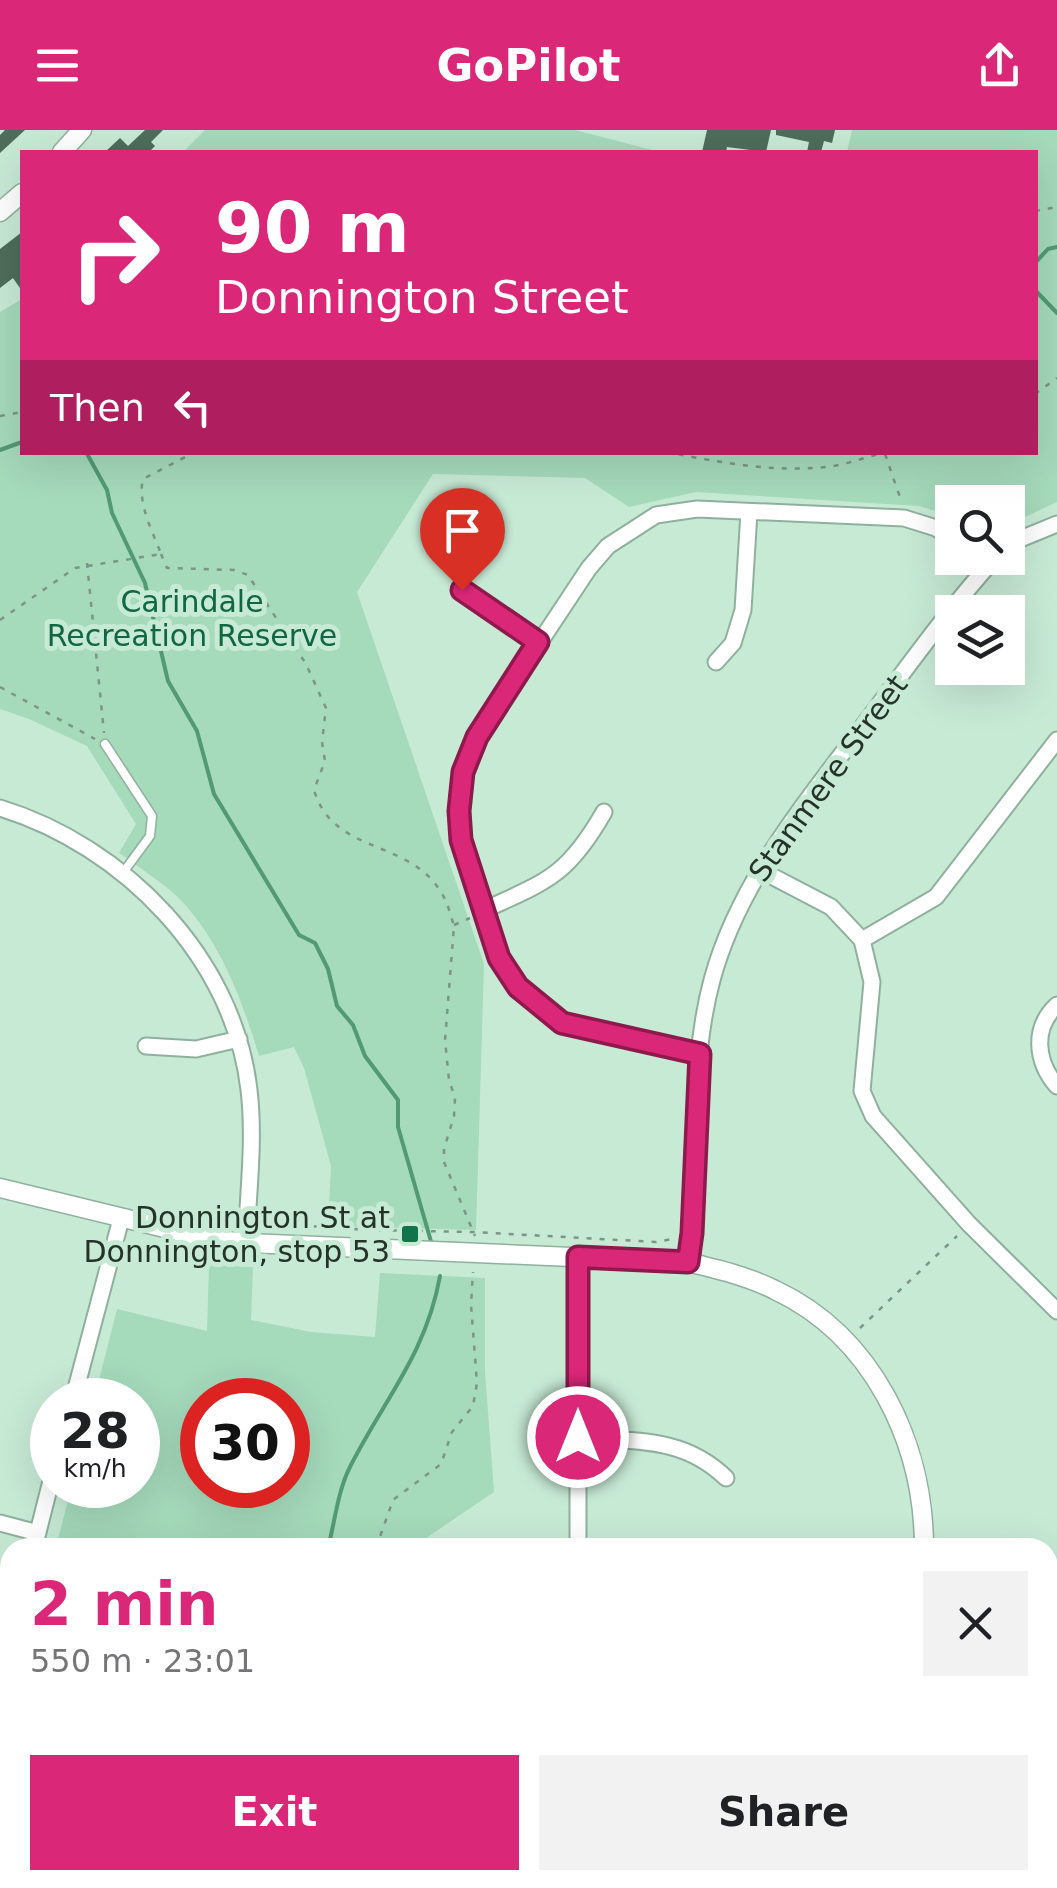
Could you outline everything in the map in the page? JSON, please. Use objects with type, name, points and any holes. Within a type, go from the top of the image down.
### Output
[{"type":"street","points":[[64,150],[82,130]]},
{"type":"street","points":[[0,212],[20,195]]},
{"type":"street","points":[[700,1054],[562,1023],[518,987],[478,913],[461,840],[463,772],[477,737],[538,642],[608,546],[656,515],[697,510],[904,518],[935,528]]},
{"type":"street","points":[[716,662],[733,643],[743,610],[750,512]]},
{"type":"street","points":[[1025,537],[1057,524]]},
{"type":"street","name":"Stanmere Street","points":[[688,1262],[700,1054],[711,982],[724,942],[760,870],[974,575]]},
{"type":"street","points":[[462,590],[538,642]]},
{"type":"street","points":[[862,940],[936,896],[1057,740]]},
{"type":"street","points":[[0,808],[59,830],[122,874],[189,942],[209,972],[239,1039],[250,1090],[246,1243]]},
{"type":"street","points":[[478,913],[560,872],[582,850],[604,812]]},
{"type":"street","points":[[760,870],[831,907],[862,940],[872,982],[862,1091],[872,1116],[1023,1281],[1057,1311]]},
{"type":"street","points":[[1057,1005],[1047,1014],[1039,1051],[1044,1071],[1057,1086]]},
{"type":"street","points":[[146,1046],[196,1049],[239,1039]]},
{"type":"street","points":[[0,1188],[210,1239],[688,1262],[724,1270],[779,1292],[822,1320],[862,1360],[904,1431],[918,1474],[924,1538]]},
{"type":"street","points":[[79,1378],[121,1219]]},
{"type":"street","points":[[578,1257],[578,1538]]},
{"type":"street","points":[[578,1437],[679,1447],[706,1458],[726,1478]]},
{"type":"street","points":[[37,1538],[44,1508]]},
{"type":"street","points":[[0,1523],[32,1538]]},
{"type":"lane","points":[[105,744],[152,816],[150,836],[122,874]]},
{"type":"path","points":[[189,455],[141,484],[143,502],[167,568],[234,570],[248,575],[306,664],[326,708],[322,742],[325,761],[314,790],[325,816],[354,838],[400,856],[429,877],[440,889],[454,926],[445,1040],[448,1080],[455,1098],[444,1162],[474,1234]]},
{"type":"path","points":[[682,455],[725,463],[800,467],[833,466],[878,455]]},
{"type":"path","points":[[887,455],[904,518]]},
{"type":"path","points":[[0,620],[41,589],[86,563],[161,554]]},
{"type":"path","points":[[86,563],[105,744]]},
{"type":"path","points":[[0,686],[105,744]]},
{"type":"path","points":[[454,926],[478,913]]},
{"type":"path","points":[[261,1222],[656,1242],[672,1239]]},
{"type":"path","points":[[860,1328],[969,1224]]},
{"type":"path","points":[[380,1538],[393,1500],[441,1464],[452,1432],[473,1406],[478,1383],[471,1305],[473,1272]]},
{"type":"green space","points":[[205,130],[575,130],[652,150],[185,150]]},
{"type":"green space","name":"Carindale Recreation Reserve","points":[[852,130],[1057,130],[1057,502],[1025,517],[1025,485],[935,485],[935,511],[919,506],[696,492],[629,507],[585,478],[433,474],[357,592],[484,964],[476,1230],[328,1226],[331,1166],[304,1068],[294,1047],[259,1056],[236,989],[201,925],[170,890],[119,853],[136,824],[87,746],[0,709],[0,312],[20,300],[20,455],[1038,455],[1038,150],[847,150]]},
{"type":"green space","points":[[209,1265],[253,1267],[251,1320],[311,1332],[375,1337],[380,1273],[485,1278],[485,1372],[494,1492],[426,1538],[58,1538],[66,1508],[160,1508],[160,1378],[100,1378],[117,1309],[207,1331]]},
{"type":"building","points":[[5,130],[25,130],[0,153],[0,135]]},
{"type":"building","points":[[145,130],[163,130],[151,142],[155,146],[151,150],[107,150],[120,138],[128,146]]},
{"type":"building","points":[[707,130],[771,130],[766,150],[702,150]]},
{"type":"building","points":[[776,130],[835,130],[832,143],[824,141],[822,150],[807,150],[809,142],[776,135]]},
{"type":"building","points":[[20,234],[20,288],[13,278],[0,288],[0,249]]},
{"type":"waterway","points":[[1038,260],[1048,249],[1057,247]]},
{"type":"waterway","points":[[1038,293],[1057,313]]},
{"type":"waterway","points":[[0,450],[20,443]]},
{"type":"waterway","points":[[88,455],[107,490],[112,513],[145,583],[168,681],[197,731],[214,794],[299,935],[315,943],[328,969],[337,1006],[353,1025],[365,1056],[398,1100],[398,1127],[432,1245]]},
{"type":"waterway","points":[[330,1538],[347,1474],[415,1352],[434,1304],[440,1276]]},
{"type":"place","name":"Donnington St at Donnington, stop 53","points":[[410,1234]]},
{"type":"route","points":[[462,590],[538,642],[477,737],[463,772],[461,840],[499,958],[518,987],[562,1023],[700,1054],[688,1262],[578,1257],[578,1437]]}]
